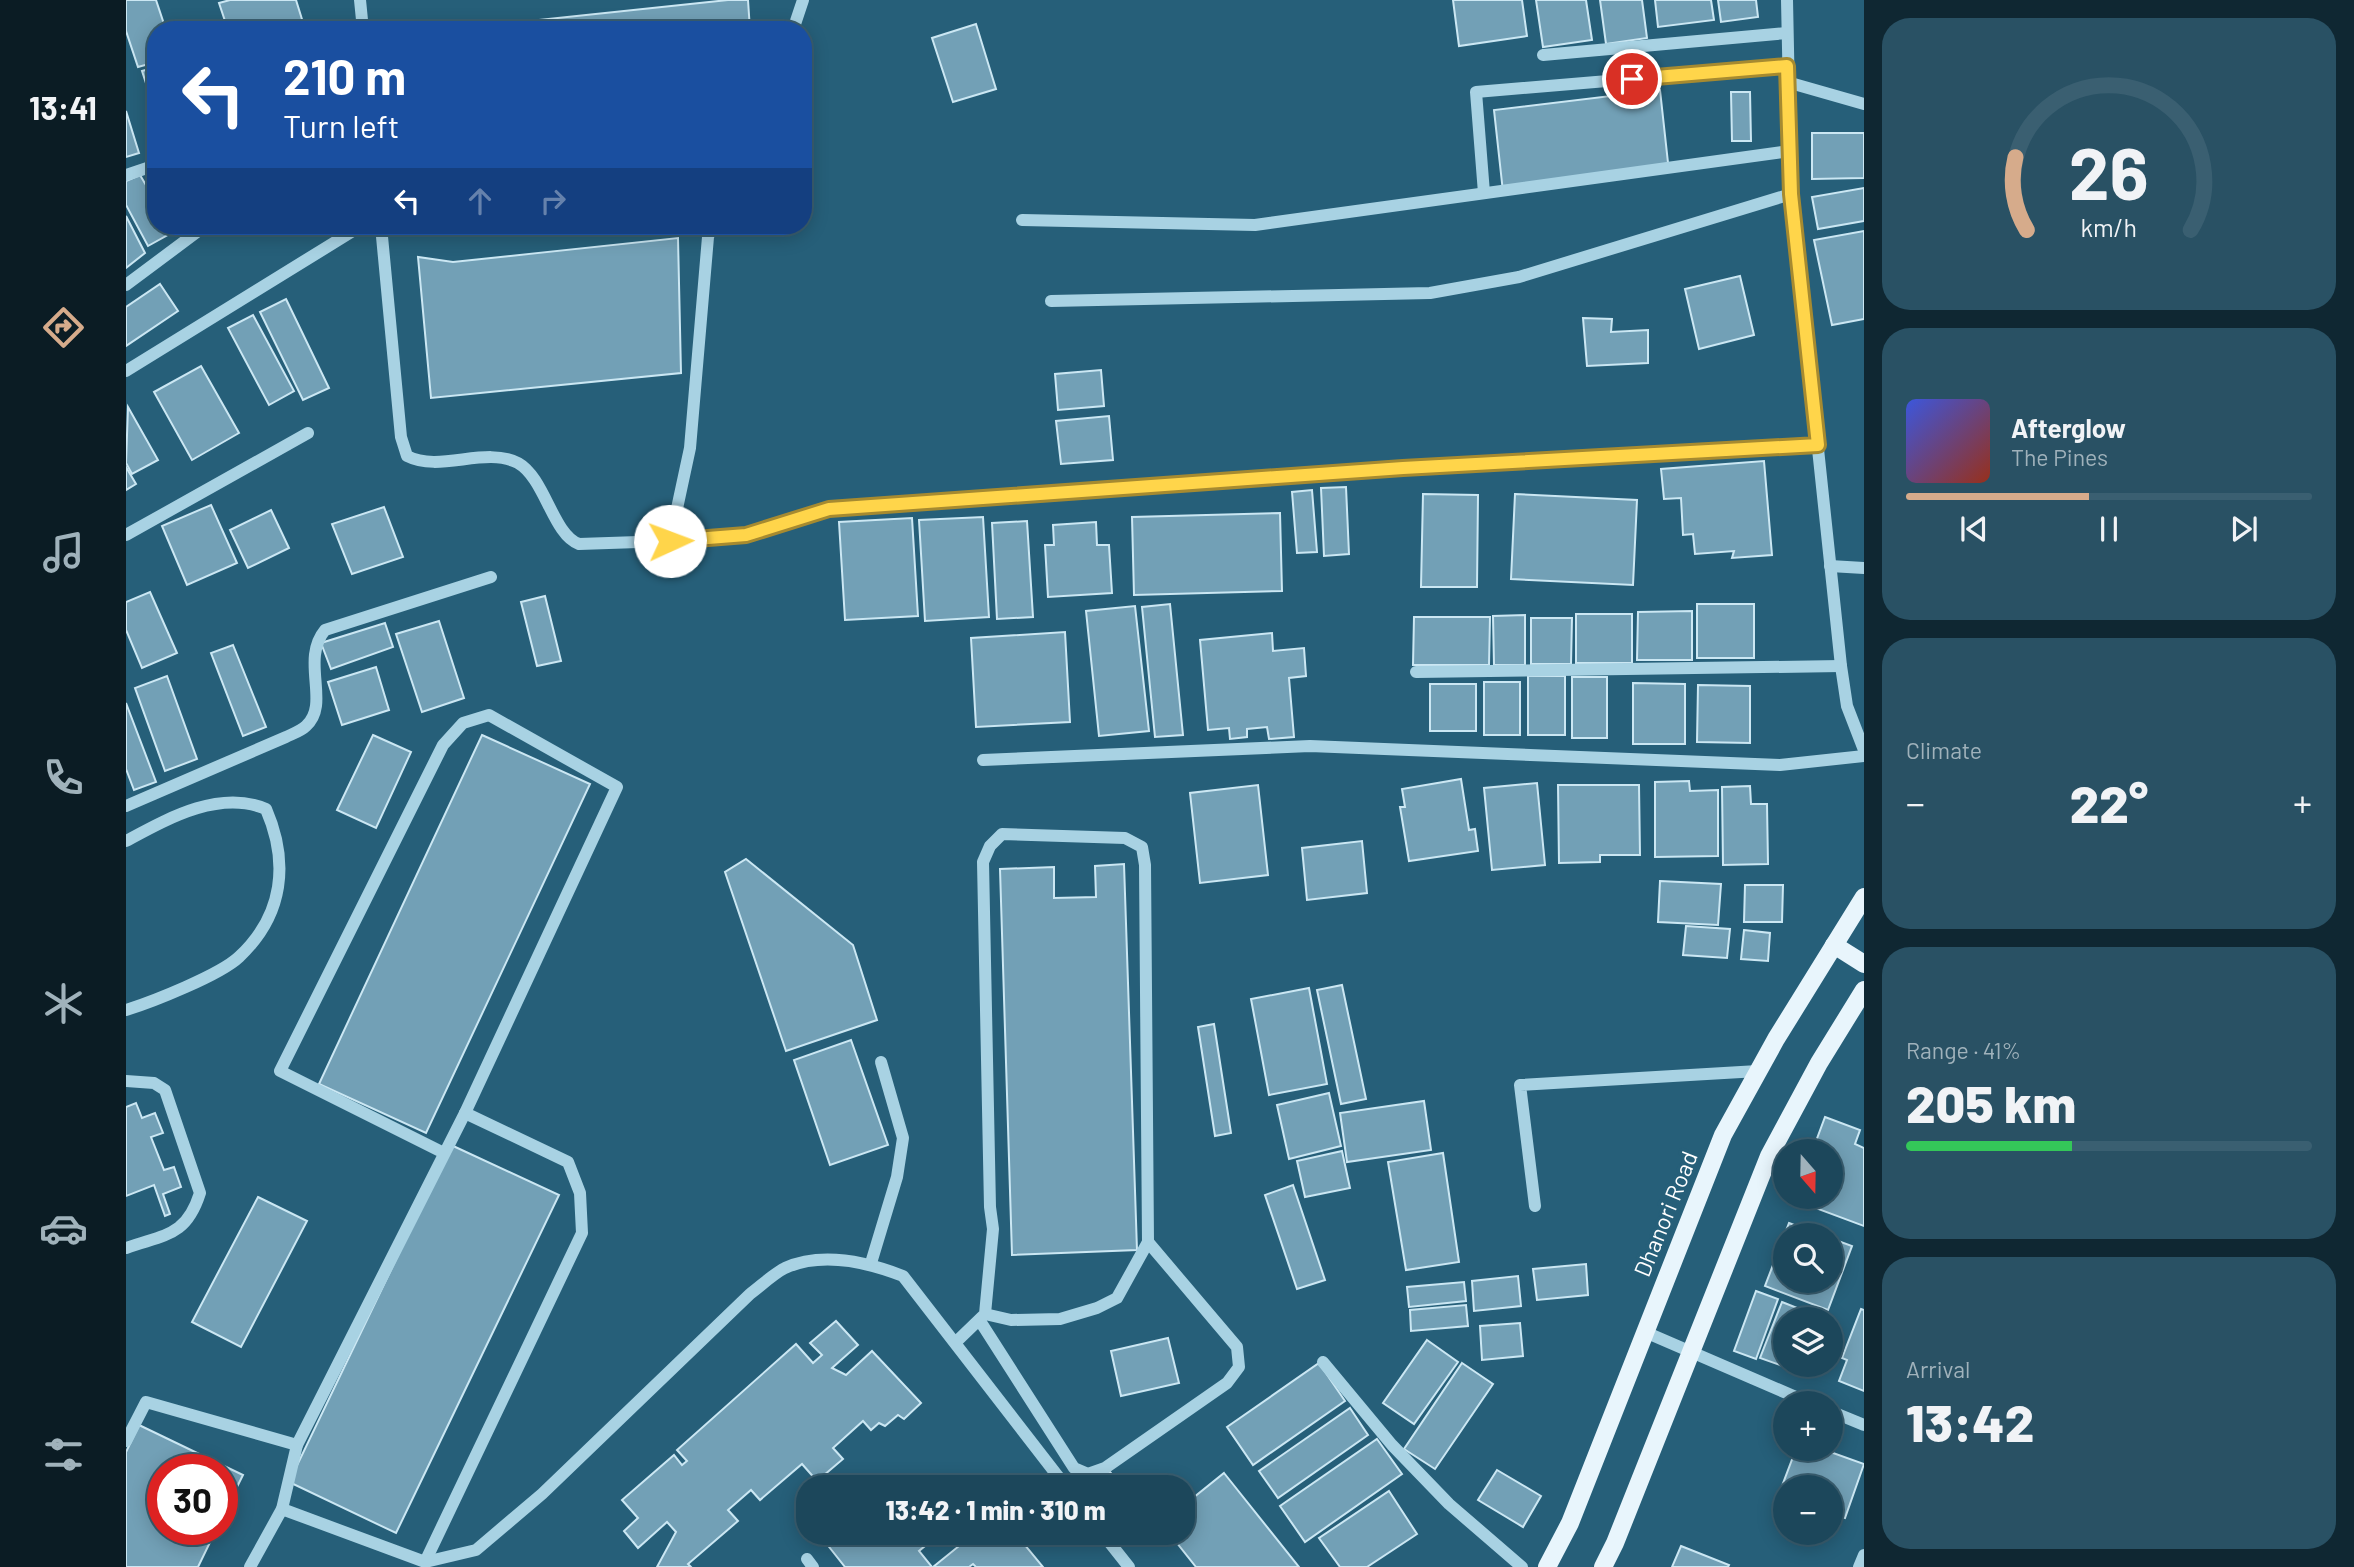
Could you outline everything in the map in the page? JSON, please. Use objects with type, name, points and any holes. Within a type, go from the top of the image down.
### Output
[{"type":"main road","name":"Dhanori Road","points":[[1547,1567],[1570,1523],[1723,1135],[1758,1071],[1864,897]]},
{"type":"main road","points":[[1834,945],[1864,964]]},
{"type":"main road","points":[[1603,1567],[1769,1156],[1818,1063],[1864,990]]},
{"type":"street","points":[[360,0],[362,21]]},
{"type":"street","points":[[796,21],[803,0]]},
{"type":"street","points":[[1787,0],[1791,194],[1841,666],[1847,706],[1864,750]]},
{"type":"street","points":[[1543,55],[1787,33]]},
{"type":"street","points":[[1484,193],[1476,92],[1787,66]]},
{"type":"street","points":[[1787,82],[1864,104]]},
{"type":"street","points":[[1022,220],[1255,225],[1790,151]]},
{"type":"street","points":[[126,175],[147,167]]},
{"type":"street","points":[[1051,301],[1430,293],[1519,276],[1791,194]]},
{"type":"street","points":[[126,285],[193,235]]},
{"type":"street","points":[[126,371],[346,235]]},
{"type":"street","points":[[383,235],[401,437],[407,456],[424,461],[507,458],[522,465],[542,492],[568,536],[575,542],[670,541],[746,535],[829,509],[1390,469],[1818,445]]},
{"type":"street","points":[[670,541],[690,448],[709,235]]},
{"type":"street","points":[[126,535],[309,433]]},
{"type":"street","points":[[1830,566],[1864,568]]},
{"type":"street","points":[[126,806],[308,725],[317,706],[313,656],[316,641],[325,631],[491,577]]},
{"type":"street","points":[[1416,672],[1841,666]]},
{"type":"street","points":[[250,1567],[282,1509],[296,1445],[465,1113],[617,788],[489,715],[463,723],[443,745],[280,1072],[444,1153]]},
{"type":"street","points":[[983,760],[1310,746],[1780,765],[1864,756]]},
{"type":"street","points":[[126,841],[160,822],[218,802],[249,802],[266,808],[276,833],[281,860],[274,906],[257,937],[237,959],[156,1000],[126,1010]]},
{"type":"street","points":[[956,1342],[982,1318],[1060,1319],[1097,1308],[1117,1298],[1148,1242],[1145,864],[1142,846],[1125,838],[1002,834],[990,846],[983,862],[993,1229],[982,1318],[1074,1468],[1088,1474],[1105,1468],[1227,1383],[1239,1367],[1237,1347],[1148,1242]]},
{"type":"street","points":[[871,1263],[897,1177],[903,1138],[881,1062]]},
{"type":"street","points":[[1535,1206],[1520,1085],[1758,1071]]},
{"type":"street","points":[[126,1081],[154,1083],[165,1090],[200,1193],[190,1219],[181,1228],[126,1248]]},
{"type":"street","points":[[425,1562],[582,1233],[580,1193],[568,1162],[465,1113]]},
{"type":"street","points":[[282,1509],[425,1562],[476,1550],[750,1294],[784,1268],[817,1259],[871,1263],[903,1276],[1057,1475]]},
{"type":"street","points":[[1645,1332],[1690,1354],[1780,1391]]},
{"type":"street","points":[[1323,1362],[1392,1445],[1439,1494],[1522,1567]]},
{"type":"street","points":[[126,1441],[146,1402],[296,1445]]},
{"type":"street","points":[[1843,1416],[1864,1424]]},
{"type":"street","points":[[1112,1545],[1129,1567]]},
{"type":"street","points":[[1859,1567],[1864,1555]]},
{"type":"building","points":[[126,0],[156,0],[163,21],[147,21],[147,64],[138,67],[126,31]]},
{"type":"building","points":[[230,0],[296,0],[303,21],[225,21],[219,3]]},
{"type":"building","points":[[748,0],[749,21],[528,21]]},
{"type":"building","points":[[1453,0],[1522,0],[1527,36],[1459,46]]},
{"type":"building","points":[[1536,0],[1586,0],[1592,40],[1543,47]]},
{"type":"building","points":[[1600,0],[1642,0],[1647,38],[1606,44]]},
{"type":"building","points":[[1655,0],[1711,0],[1714,20],[1658,27]]},
{"type":"building","points":[[1718,0],[1756,0],[1758,17],[1721,22]]},
{"type":"building","points":[[976,24],[996,89],[953,102],[932,38]]},
{"type":"building","points":[[147,70],[147,86],[142,71]]},
{"type":"building","points":[[1660,90],[1669,172],[1503,192],[1494,110]]},
{"type":"building","points":[[1731,92],[1750,92],[1751,141],[1732,141]]},
{"type":"building","points":[[126,111],[139,153],[126,157]]},
{"type":"building","points":[[1812,133],[1864,133],[1864,178],[1812,179]]},
{"type":"building","points":[[140,175],[147,187],[147,235],[168,235],[148,246],[126,205],[126,181]]},
{"type":"building","points":[[1864,188],[1864,221],[1818,229],[1812,197]]},
{"type":"building","points":[[126,216],[145,253],[126,268]]},
{"type":"building","points":[[1864,231],[1864,319],[1832,325],[1814,240]]},
{"type":"building","points":[[678,238],[681,373],[431,398],[418,257],[453,262]]},
{"type":"building","points":[[1740,276],[1754,335],[1699,349],[1685,289]]},
{"type":"building","points":[[160,284],[178,311],[126,346],[126,307]]},
{"type":"building","points":[[286,299],[329,388],[303,400],[260,312]]},
{"type":"building","points":[[253,315],[294,391],[269,405],[228,328]]},
{"type":"building","points":[[1583,318],[1612,319],[1611,332],[1648,330],[1648,363],[1587,366]]},
{"type":"building","points":[[201,366],[239,433],[192,460],[154,392]]},
{"type":"building","points":[[1101,370],[1104,406],[1058,410],[1055,374]]},
{"type":"building","points":[[128,407],[158,460],[132,474],[126,463]]},
{"type":"building","points":[[1109,416],[1113,460],[1061,464],[1056,421]]},
{"type":"building","points":[[1764,461],[1772,555],[1732,558],[1734,551],[1695,554],[1693,534],[1683,535],[1681,498],[1664,499],[1661,469]]},
{"type":"building","points":[[126,467],[136,484],[126,490]]},
{"type":"building","points":[[1346,487],[1349,554],[1324,556],[1321,488]]},
{"type":"building","points":[[1312,490],[1317,552],[1297,553],[1292,492]]},
{"type":"building","points":[[1423,494],[1478,495],[1477,587],[1421,587]]},
{"type":"building","points":[[1515,494],[1637,500],[1633,585],[1511,579]]},
{"type":"building","points":[[211,505],[237,563],[187,585],[162,526]]},
{"type":"building","points":[[384,507],[403,557],[352,574],[332,524]]},
{"type":"building","points":[[271,510],[289,548],[248,568],[230,530]]},
{"type":"building","points":[[1280,513],[1282,591],[1134,595],[1132,517]]},
{"type":"building","points":[[983,517],[989,617],[925,621],[919,520]]},
{"type":"building","points":[[912,518],[918,616],[845,620],[839,522]]},
{"type":"building","points":[[1027,521],[1033,617],[997,619],[992,523]]},
{"type":"building","points":[[1096,522],[1097,545],[1109,545],[1112,593],[1048,597],[1045,545],[1054,545],[1053,525]]},
{"type":"building","points":[[150,592],[177,653],[142,668],[126,630],[126,602]]},
{"type":"building","points":[[545,596],[561,661],[537,666],[521,602]]},
{"type":"building","points":[[1170,604],[1183,735],[1155,737],[1142,607]]},
{"type":"building","points":[[1697,604],[1754,604],[1754,658],[1697,658]]},
{"type":"building","points":[[1135,606],[1149,731],[1099,736],[1086,611]]},
{"type":"building","points":[[1692,611],[1692,660],[1637,660],[1638,612]]},
{"type":"building","points":[[1576,614],[1632,614],[1632,663],[1576,663]]},
{"type":"building","points":[[1525,615],[1525,665],[1494,665],[1493,616]]},
{"type":"building","points":[[1414,617],[1490,617],[1489,665],[1413,665]]},
{"type":"building","points":[[1531,618],[1572,618],[1571,664],[1531,664]]},
{"type":"building","points":[[439,621],[464,698],[422,712],[396,634]]},
{"type":"building","points":[[385,623],[393,647],[331,669],[321,643]]},
{"type":"building","points":[[1065,632],[1070,722],[976,727],[971,638]]},
{"type":"building","points":[[1272,633],[1273,651],[1304,648],[1306,676],[1289,678],[1294,737],[1269,739],[1267,727],[1247,729],[1247,737],[1230,739],[1229,728],[1208,730],[1200,640]]},
{"type":"building","points":[[233,645],[266,727],[243,736],[211,653]]},
{"type":"building","points":[[376,667],[389,710],[342,725],[328,682]]},
{"type":"building","points":[[167,676],[197,759],[165,771],[135,688]]},
{"type":"building","points":[[1528,676],[1565,676],[1565,735],[1528,735]]},
{"type":"building","points":[[1572,677],[1607,677],[1607,738],[1572,738]]},
{"type":"building","points":[[1484,682],[1520,682],[1520,735],[1484,735]]},
{"type":"building","points":[[1633,683],[1685,684],[1685,744],[1633,744]]},
{"type":"building","points":[[1430,684],[1476,684],[1476,731],[1430,731]]},
{"type":"building","points":[[1698,685],[1750,686],[1750,743],[1697,742]]},
{"type":"building","points":[[126,703],[156,782],[134,790],[126,769]]},
{"type":"building","points":[[373,735],[411,752],[376,828],[337,810]]},
{"type":"building","points":[[482,735],[590,784],[426,1133],[319,1084]]},
{"type":"building","points":[[1461,779],[1469,830],[1475,829],[1478,851],[1409,861],[1400,807],[1405,807],[1402,789]]},
{"type":"building","points":[[1689,781],[1690,791],[1718,790],[1718,856],[1655,857],[1655,782]]},
{"type":"building","points":[[1537,783],[1545,865],[1492,870],[1484,788]]},
{"type":"building","points":[[1258,785],[1268,875],[1200,883],[1190,793]]},
{"type":"building","points":[[1558,785],[1639,785],[1640,855],[1600,855],[1600,862],[1559,863]]},
{"type":"building","points":[[1750,786],[1751,804],[1767,804],[1768,864],[1723,865],[1722,787]]},
{"type":"building","points":[[1362,841],[1367,893],[1307,900],[1302,848]]},
{"type":"building","points":[[746,859],[853,945],[877,1020],[786,1051],[725,872]]},
{"type":"building","points":[[1124,864],[1137,1250],[1012,1255],[1000,869],[1054,867],[1054,898],[1096,897],[1095,866]]},
{"type":"building","points":[[1660,881],[1721,884],[1718,925],[1658,922]]},
{"type":"building","points":[[1745,885],[1783,885],[1782,922],[1744,922]]},
{"type":"building","points":[[1686,926],[1730,929],[1727,958],[1683,955]]},
{"type":"building","points":[[1744,930],[1770,933],[1768,961],[1741,959]]},
{"type":"building","points":[[1342,985],[1366,1099],[1341,1104],[1317,990]]},
{"type":"building","points":[[1309,988],[1327,1084],[1269,1095],[1251,999]]},
{"type":"building","points":[[1214,1024],[1231,1133],[1215,1136],[1198,1027]]},
{"type":"building","points":[[851,1040],[888,1145],[830,1165],[794,1060]]},
{"type":"building","points":[[1329,1093],[1341,1146],[1289,1159],[1277,1105]]},
{"type":"building","points":[[1424,1101],[1431,1150],[1347,1162],[1340,1113]]},
{"type":"building","points":[[136,1103],[142,1118],[155,1113],[163,1133],[151,1137],[164,1170],[174,1167],[181,1187],[163,1194],[170,1214],[165,1216],[154,1185],[126,1196],[126,1107]]},
{"type":"building","points":[[1825,1117],[1860,1130],[1855,1144],[1864,1148],[1864,1226],[1818,1209],[1843,1209],[1843,1139],[1817,1139]]},
{"type":"building","points":[[451,1145],[559,1195],[396,1533],[289,1482]]},
{"type":"building","points":[[1342,1151],[1350,1188],[1305,1197],[1297,1161]]},
{"type":"building","points":[[1443,1153],[1459,1262],[1406,1270],[1388,1162]]},
{"type":"building","points":[[1293,1185],[1325,1280],[1297,1289],[1265,1195]]},
{"type":"building","points":[[258,1197],[307,1221],[241,1347],[192,1322]]},
{"type":"building","points":[[1843,1243],[1852,1246],[1843,1270]]},
{"type":"building","points":[[1586,1264],[1588,1295],[1537,1300],[1533,1269]]},
{"type":"building","points":[[1773,1265],[1773,1289],[1765,1286]]},
{"type":"building","points":[[1518,1276],[1521,1306],[1474,1311],[1472,1281]]},
{"type":"building","points":[[1464,1282],[1466,1301],[1409,1307],[1407,1287]]},
{"type":"building","points":[[1756,1291],[1778,1299],[1756,1359],[1734,1351]]},
{"type":"building","points":[[1783,1293],[1834,1293],[1829,1307],[1820,1307]]},
{"type":"building","points":[[1782,1302],[1795,1307],[1780,1307]]},
{"type":"building","points":[[1466,1305],[1468,1326],[1411,1331],[1410,1310]]},
{"type":"building","points":[[1861,1309],[1864,1310],[1864,1391],[1839,1381],[1843,1377],[1847,1360],[1843,1355]]},
{"type":"building","points":[[836,1321],[858,1345],[832,1368],[846,1375],[872,1351],[921,1403],[904,1419],[898,1415],[885,1426],[879,1423],[871,1430],[863,1421],[833,1448],[843,1459],[824,1475],[812,1475],[802,1464],[760,1500],[751,1490],[728,1510],[738,1521],[688,1564],[691,1567],[657,1567],[676,1532],[667,1522],[638,1548],[624,1531],[638,1518],[622,1500],[674,1455],[682,1465],[687,1461],[677,1450],[796,1344],[813,1363],[822,1355],[810,1343]]},
{"type":"building","points":[[1520,1323],[1523,1356],[1482,1360],[1480,1326]]},
{"type":"building","points":[[1773,1325],[1773,1363],[1760,1358]]},
{"type":"building","points":[[1168,1338],[1179,1383],[1121,1396],[1111,1351]]},
{"type":"building","points":[[1427,1340],[1458,1362],[1414,1424],[1383,1403]]},
{"type":"building","points":[[1319,1363],[1345,1401],[1253,1465],[1227,1427]]},
{"type":"building","points":[[1462,1363],[1493,1384],[1435,1469],[1404,1449]]},
{"type":"building","points":[[1350,1408],[1368,1435],[1278,1498],[1259,1471]]},
{"type":"building","points":[[139,1425],[199,1454],[147,1454],[147,1545],[209,1545],[198,1567],[126,1567],[126,1452]]},
{"type":"building","points":[[1377,1439],[1402,1474],[1305,1542],[1280,1506]]},
{"type":"building","points":[[1843,1456],[1864,1464],[1845,1518],[1843,1475],[1786,1475],[1791,1461],[1843,1461]]},
{"type":"building","points":[[1497,1470],[1541,1496],[1523,1527],[1478,1500]]},
{"type":"building","points":[[238,1473],[243,1475],[238,1485]]},
{"type":"building","points":[[1224,1473],[1299,1567],[1196,1567],[1179,1545],[1195,1545],[1195,1496]]},
{"type":"building","points":[[1389,1491],[1417,1534],[1367,1567],[1340,1567],[1319,1538]]},
{"type":"building","points":[[828,1545],[926,1545],[919,1551],[932,1567],[845,1567]]},
{"type":"building","points":[[960,1545],[1025,1545],[1043,1567],[976,1567],[973,1564],[969,1567],[933,1567]]},
{"type":"building","points":[[1681,1546],[1729,1565],[1672,1567]]},
{"type":"route","points":[[670,541],[746,535],[829,509],[1403,468],[1818,445],[1791,194],[1787,66],[1632,79]]}]
